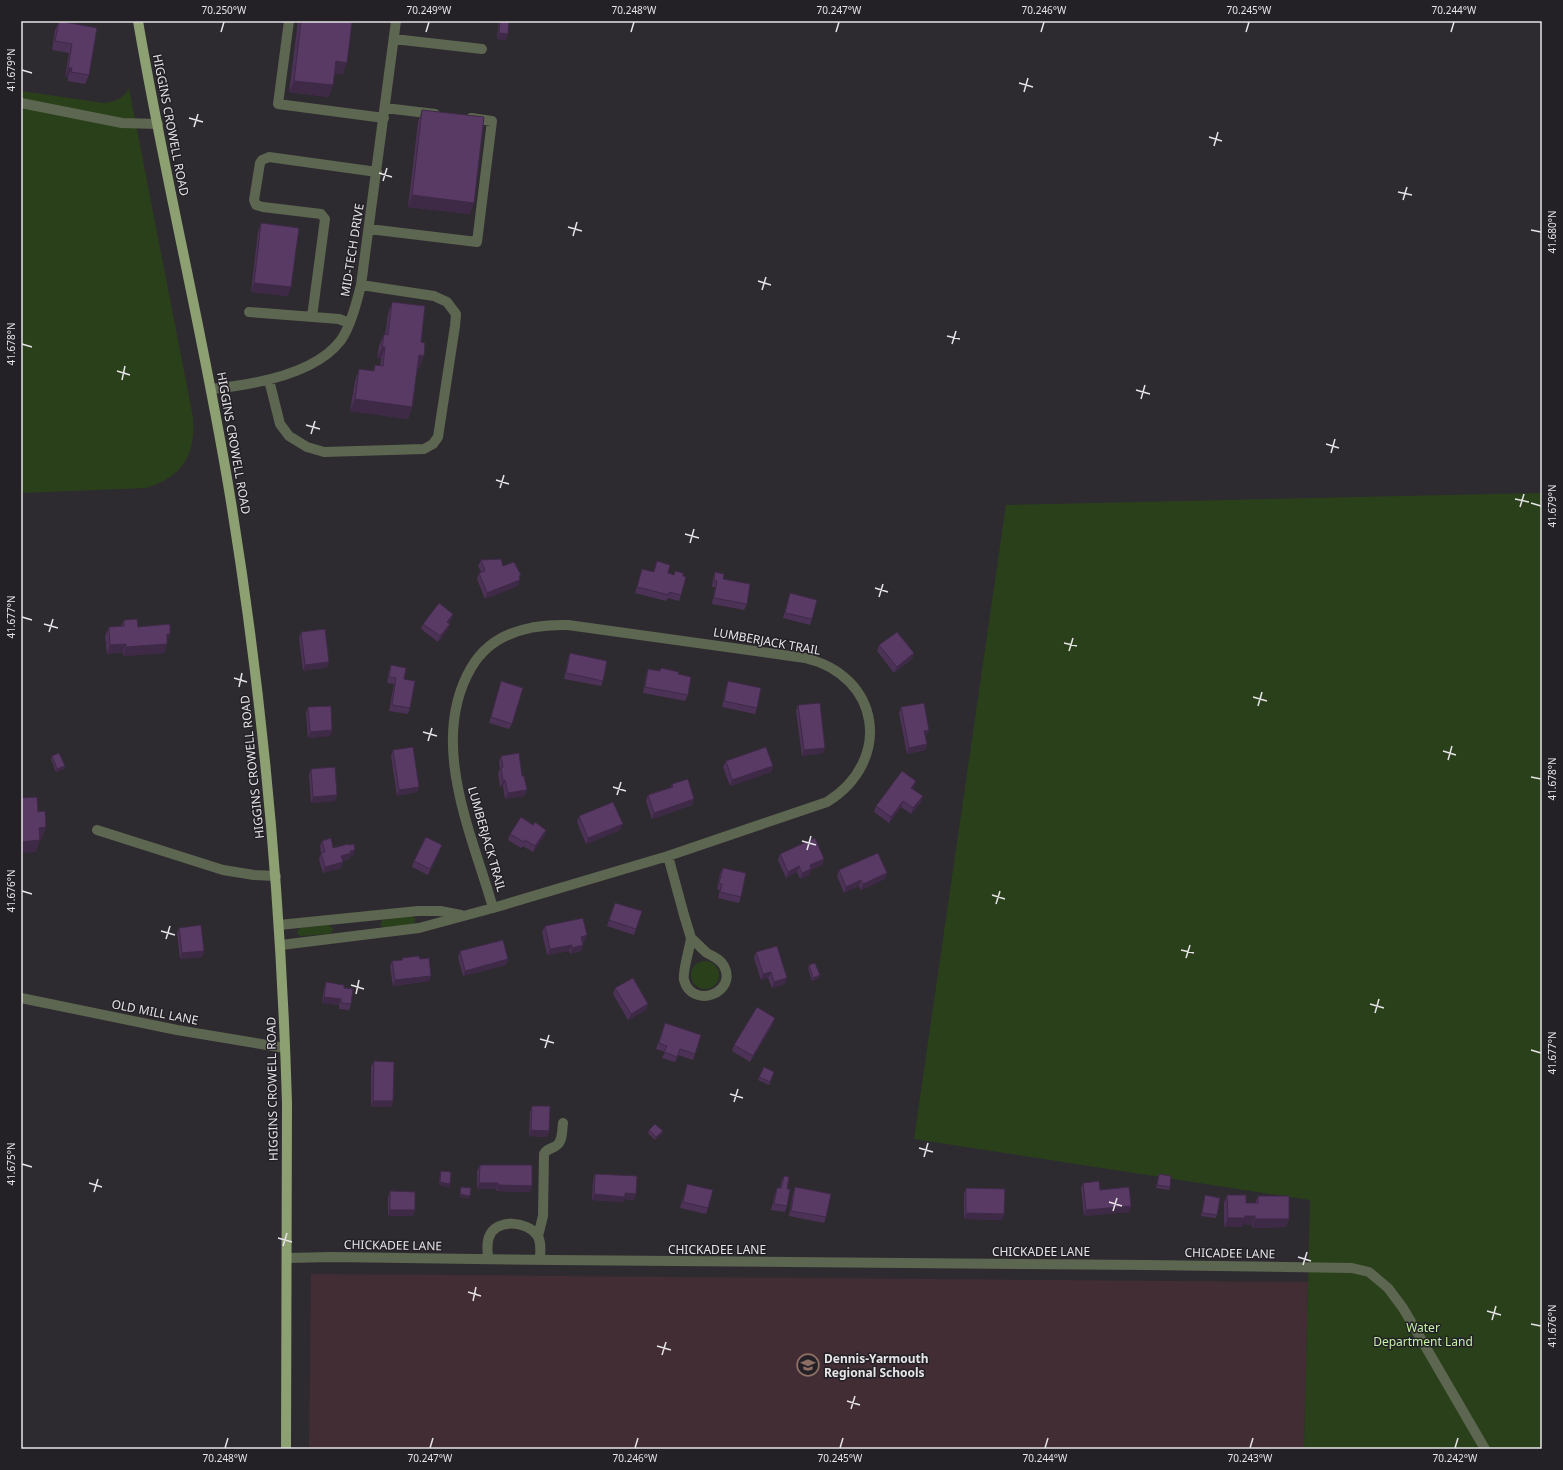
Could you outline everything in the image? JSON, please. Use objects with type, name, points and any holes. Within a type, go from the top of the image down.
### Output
[{"type":"main road","name":"HIGGINS CROWELL ROAD","points":[[138,21],[212,389],[232,505],[256,674],[266,770],[281,945],[287,1103],[286,1449]]},
{"type":"street","points":[[289,21],[278,104],[384,118]]},
{"type":"street","name":"MID-TECH DRIVE","points":[[212,389],[258,383],[300,370],[320,358],[341,339],[349,323],[355,308],[361,285],[396,21]]},
{"type":"street","points":[[394,39],[482,49]]},
{"type":"street","points":[[21,103],[122,123],[158,124]]},
{"type":"street","points":[[385,108],[446,115]]},
{"type":"street","points":[[369,229],[477,242],[492,121],[462,117]]},
{"type":"street","points":[[312,317],[325,219],[321,214],[263,207],[256,204],[254,200],[260,163],[262,160],[269,157],[377,172]]},
{"type":"street","points":[[269,380],[280,424],[289,436],[307,447],[324,452],[424,449],[433,444],[438,437],[456,314],[447,302],[434,296],[361,285]]},
{"type":"street","points":[[249,312],[339,319],[349,323]]},
{"type":"street","name":"LUMBERJACK TRAIL","points":[[281,945],[419,928],[493,908],[668,856],[813,808],[827,802],[848,787],[856,777],[865,760],[870,735],[869,722],[862,697],[855,687],[832,668],[805,658],[579,626],[541,626],[514,632],[491,645],[483,652],[471,667],[462,687],[455,710],[452,736],[456,773],[462,804],[493,908]]},
{"type":"street","points":[[97,830],[223,870],[254,875],[276,876]]},
{"type":"street","points":[[668,856],[684,915],[692,938],[701,948],[716,957],[724,967],[726,974],[723,986],[712,995],[698,995],[692,992],[687,987],[684,980],[684,973],[692,938]]},
{"type":"street","name":"LUMBERJACK TRAIL","points":[[279,925],[418,911],[440,911],[462,916]]},
{"type":"street","points":[[355,917],[357,935]]},
{"type":"street","name":"OLD MILL LANE","points":[[21,998],[177,1030],[285,1048]]},
{"type":"street","points":[[540,1260],[538,1236],[543,1216],[544,1154],[546,1150],[557,1145],[561,1140],[563,1123]]},
{"type":"street","points":[[488,1259],[489,1237],[492,1232],[504,1225],[512,1223],[522,1224],[530,1228],[538,1236]]},
{"type":"street","name":"CHICKADEE LANE","points":[[287,1258],[332,1257],[1147,1265]]},
{"type":"street","name":"CHICADEE LANE","points":[[1147,1265],[1352,1268],[1369,1272],[1388,1288],[1403,1308],[1485,1449]]},
{"type":"shaded area","name":"Dennis-Yarmouth Regional Schools","points":[[311,1274],[1308,1282],[1304,1449],[309,1449]]},
{"type":"green space","points":[[129,89],[193,417],[192,442],[189,453],[178,470],[159,483],[146,488],[21,493],[21,91],[103,103],[118,99]]},
{"type":"green space","name":"Water Department Land","points":[[1542,493],[1542,1449],[1304,1449],[1310,1200],[914,1139],[1006,505]]},
{"type":"green space","points":[[411,916],[416,919],[413,924],[384,928],[380,924],[382,920]]},
{"type":"green space","points":[[329,925],[333,929],[329,934],[300,936],[297,934],[300,928]]},
{"type":"green space","points":[[705,961],[715,965],[719,975],[715,985],[705,989],[695,985],[691,975],[695,965]]},
{"type":"building","points":[[59,21],[97,28],[89,75],[71,72],[72,68],[68,68],[72,44],[55,41]]},
{"type":"building","points":[[301,21],[352,22],[347,63],[336,61],[333,85],[294,81]]},
{"type":"building","points":[[500,21],[509,21],[508,34],[499,33]]},
{"type":"building","points":[[422,110],[484,117],[474,203],[412,195]]},
{"type":"building","points":[[261,223],[299,228],[291,287],[254,283]]},
{"type":"building","points":[[392,302],[425,306],[421,342],[425,343],[424,356],[419,355],[412,407],[355,399],[359,369],[374,371],[375,365],[383,366],[385,347],[382,347],[384,334],[388,335]]},
{"type":"building","points":[[501,559],[503,566],[514,562],[521,575],[519,576],[520,580],[487,593],[479,573],[485,571],[481,560]]},
{"type":"building","points":[[657,561],[670,565],[668,573],[674,575],[675,571],[683,573],[683,576],[686,577],[681,595],[669,592],[669,595],[637,587],[642,569],[654,572]]},
{"type":"building","points":[[715,572],[724,574],[723,579],[750,584],[747,604],[714,598],[717,581],[714,581]]},
{"type":"building","points":[[790,593],[817,600],[812,619],[785,613]]},
{"type":"building","points":[[439,603],[453,614],[447,622],[450,624],[440,636],[423,624]]},
{"type":"building","points":[[137,619],[138,627],[170,624],[170,634],[167,634],[167,644],[126,647],[126,644],[110,645],[109,627],[124,626],[124,620]]},
{"type":"building","points":[[325,629],[329,662],[305,665],[301,632]]},
{"type":"building","points":[[897,632],[914,653],[897,667],[879,645]]},
{"type":"building","points":[[570,653],[607,661],[603,681],[566,673]]},
{"type":"building","points":[[391,665],[406,668],[404,679],[415,681],[410,708],[392,705],[396,678],[389,677]]},
{"type":"building","points":[[661,668],[679,672],[678,674],[691,677],[688,695],[645,687],[648,669],[660,671]]},
{"type":"building","points":[[501,681],[523,688],[512,724],[491,717]]},
{"type":"building","points":[[728,681],[761,688],[757,708],[724,701]]},
{"type":"building","points":[[820,703],[825,748],[804,750],[798,705]]},
{"type":"building","points":[[924,703],[929,730],[924,731],[927,744],[909,748],[901,707]]},
{"type":"building","points":[[331,706],[332,730],[310,732],[308,707]]},
{"type":"building","points":[[413,747],[419,787],[399,790],[393,750]]},
{"type":"building","points":[[766,747],[773,766],[732,780],[726,761]]},
{"type":"building","points":[[59,753],[65,766],[57,769],[52,756]]},
{"type":"building","points":[[519,753],[522,776],[524,776],[527,790],[508,793],[505,780],[503,781],[501,756]]},
{"type":"building","points":[[335,767],[337,795],[313,797],[311,769]]},
{"type":"building","points":[[902,771],[916,781],[911,788],[923,796],[913,808],[903,801],[891,817],[876,806]]},
{"type":"building","points":[[688,779],[694,799],[654,813],[648,795],[673,787],[672,784]]},
{"type":"building","points":[[37,797],[38,812],[45,811],[46,827],[39,828],[40,840],[21,842],[21,798]]},
{"type":"building","points":[[613,802],[623,824],[588,838],[579,816]]},
{"type":"building","points":[[521,817],[533,825],[535,822],[546,830],[535,846],[510,834]]},
{"type":"building","points":[[426,837],[442,845],[430,869],[414,861]]},
{"type":"building","points":[[331,838],[333,848],[354,844],[355,850],[341,856],[343,862],[325,867],[321,853],[325,852],[322,841]]},
{"type":"building","points":[[815,838],[824,859],[810,865],[811,869],[802,873],[799,866],[788,872],[780,854]]},
{"type":"building","points":[[878,853],[887,873],[863,884],[861,880],[846,887],[839,870]]},
{"type":"building","points":[[723,868],[746,873],[741,897],[720,892],[722,884],[719,883]]},
{"type":"building","points":[[615,903],[642,911],[636,929],[609,920]]},
{"type":"building","points":[[583,918],[587,935],[581,937],[583,945],[572,948],[572,945],[550,949],[545,926]]},
{"type":"building","points":[[201,925],[204,951],[182,953],[179,928]]},
{"type":"building","points":[[503,940],[508,959],[465,971],[460,951]]},
{"type":"building","points":[[777,946],[787,978],[774,982],[771,972],[763,974],[756,952]]},
{"type":"building","points":[[419,956],[420,959],[429,958],[431,976],[395,980],[392,961]]},
{"type":"building","points":[[815,963],[820,975],[813,978],[809,965]]},
{"type":"building","points":[[633,978],[648,1004],[631,1014],[615,988]]},
{"type":"building","points":[[326,982],[344,985],[344,988],[353,989],[351,1004],[341,1003],[341,999],[324,997]]},
{"type":"building","points":[[757,1007],[775,1018],[753,1056],[734,1045]]},
{"type":"building","points":[[665,1023],[701,1035],[695,1054],[680,1049],[677,1057],[664,1052],[667,1046],[659,1043]]},
{"type":"building","points":[[374,1061],[394,1062],[393,1101],[373,1101]]},
{"type":"building","points":[[764,1067],[774,1072],[770,1082],[759,1077]]},
{"type":"building","points":[[532,1106],[550,1106],[549,1131],[531,1130]]},
{"type":"building","points":[[655,1124],[663,1131],[656,1137],[649,1130]]},
{"type":"building","points":[[480,1165],[532,1165],[532,1186],[479,1183]]},
{"type":"building","points":[[441,1171],[451,1172],[450,1184],[440,1182]]},
{"type":"building","points":[[595,1174],[637,1176],[636,1194],[625,1193],[625,1197],[594,1194]]},
{"type":"building","points":[[1159,1174],[1171,1176],[1170,1187],[1157,1185]]},
{"type":"building","points":[[784,1176],[789,1177],[787,1189],[790,1189],[787,1206],[774,1204],[777,1188],[781,1188]]},
{"type":"building","points":[[1099,1181],[1100,1190],[1129,1187],[1131,1206],[1086,1210],[1083,1183]]},
{"type":"building","points":[[687,1184],[713,1190],[708,1208],[683,1202]]},
{"type":"building","points":[[461,1187],[471,1188],[470,1196],[460,1194]]},
{"type":"building","points":[[795,1187],[831,1194],[826,1217],[791,1211]]},
{"type":"building","points":[[966,1188],[1005,1189],[1004,1214],[966,1213]]},
{"type":"building","points":[[390,1191],[415,1192],[415,1210],[390,1210]]},
{"type":"building","points":[[1205,1195],[1220,1198],[1217,1215],[1202,1213]]},
{"type":"building","points":[[1227,1195],[1246,1195],[1246,1203],[1258,1203],[1258,1196],[1289,1196],[1289,1219],[1255,1219],[1255,1216],[1245,1216],[1245,1218],[1228,1218]]},
{"type":"place","name":"Dennis-Yarmouth Regional Schools","points":[[808,1365]]}]
